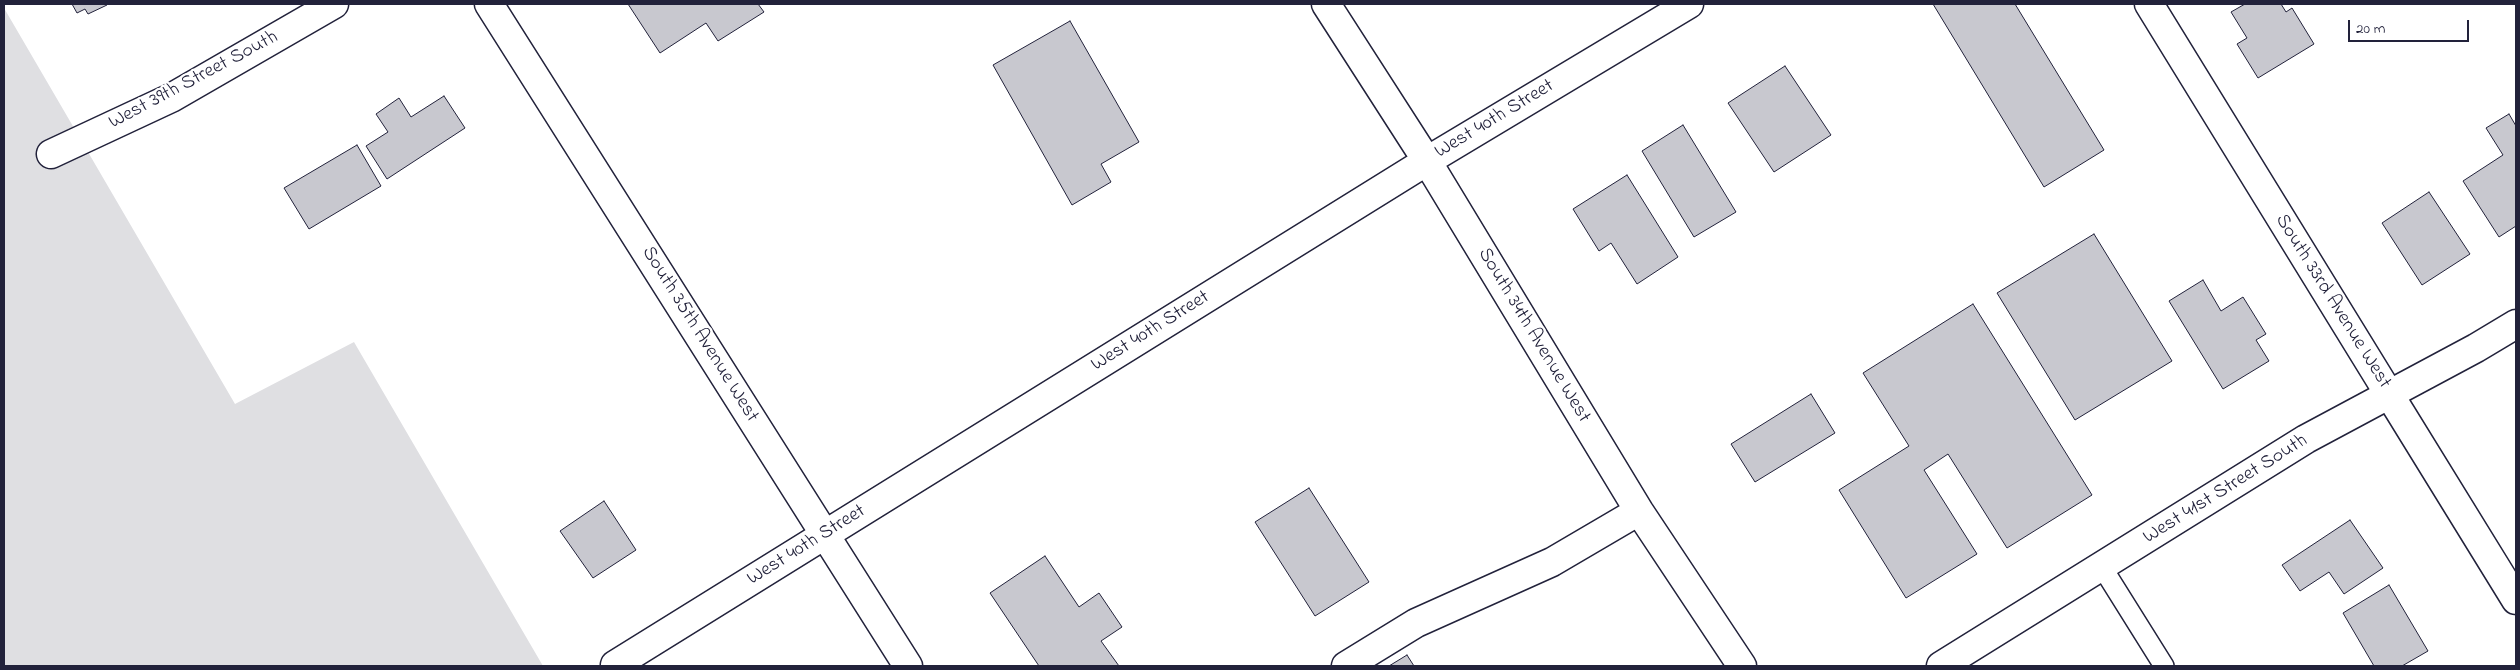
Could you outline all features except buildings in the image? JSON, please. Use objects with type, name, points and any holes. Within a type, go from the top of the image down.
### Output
[{"type":"street","name":"West 39th Street South","points":[[51,154],[171,98],[334,4]]},
{"type":"street","name":"South 35th Avenue West","points":[[489,4],[908,666]]},
{"type":"street","name":"South 34th Avenue West","points":[[1326,4],[1426,161],[1640,511],[1742,666]]},
{"type":"street","name":"West 40th Street","points":[[615,665],[1426,161],[1689,4]]},
{"type":"street","name":"South 33rd Avenue West","points":[[2148,4],[2516,600]]},
{"type":"street","name":"West 41st Street South","points":[[1941,666],[2306,439],[2516,324]]},
{"type":"street","points":[[1346,666],[1416,623],[1552,562],[1640,511]]},
{"type":"lane","points":[[2102,567],[2164,666]]},
{"type":"shaded area","points":[[4,8],[235,404],[354,342],[543,666],[4,666]]}]
